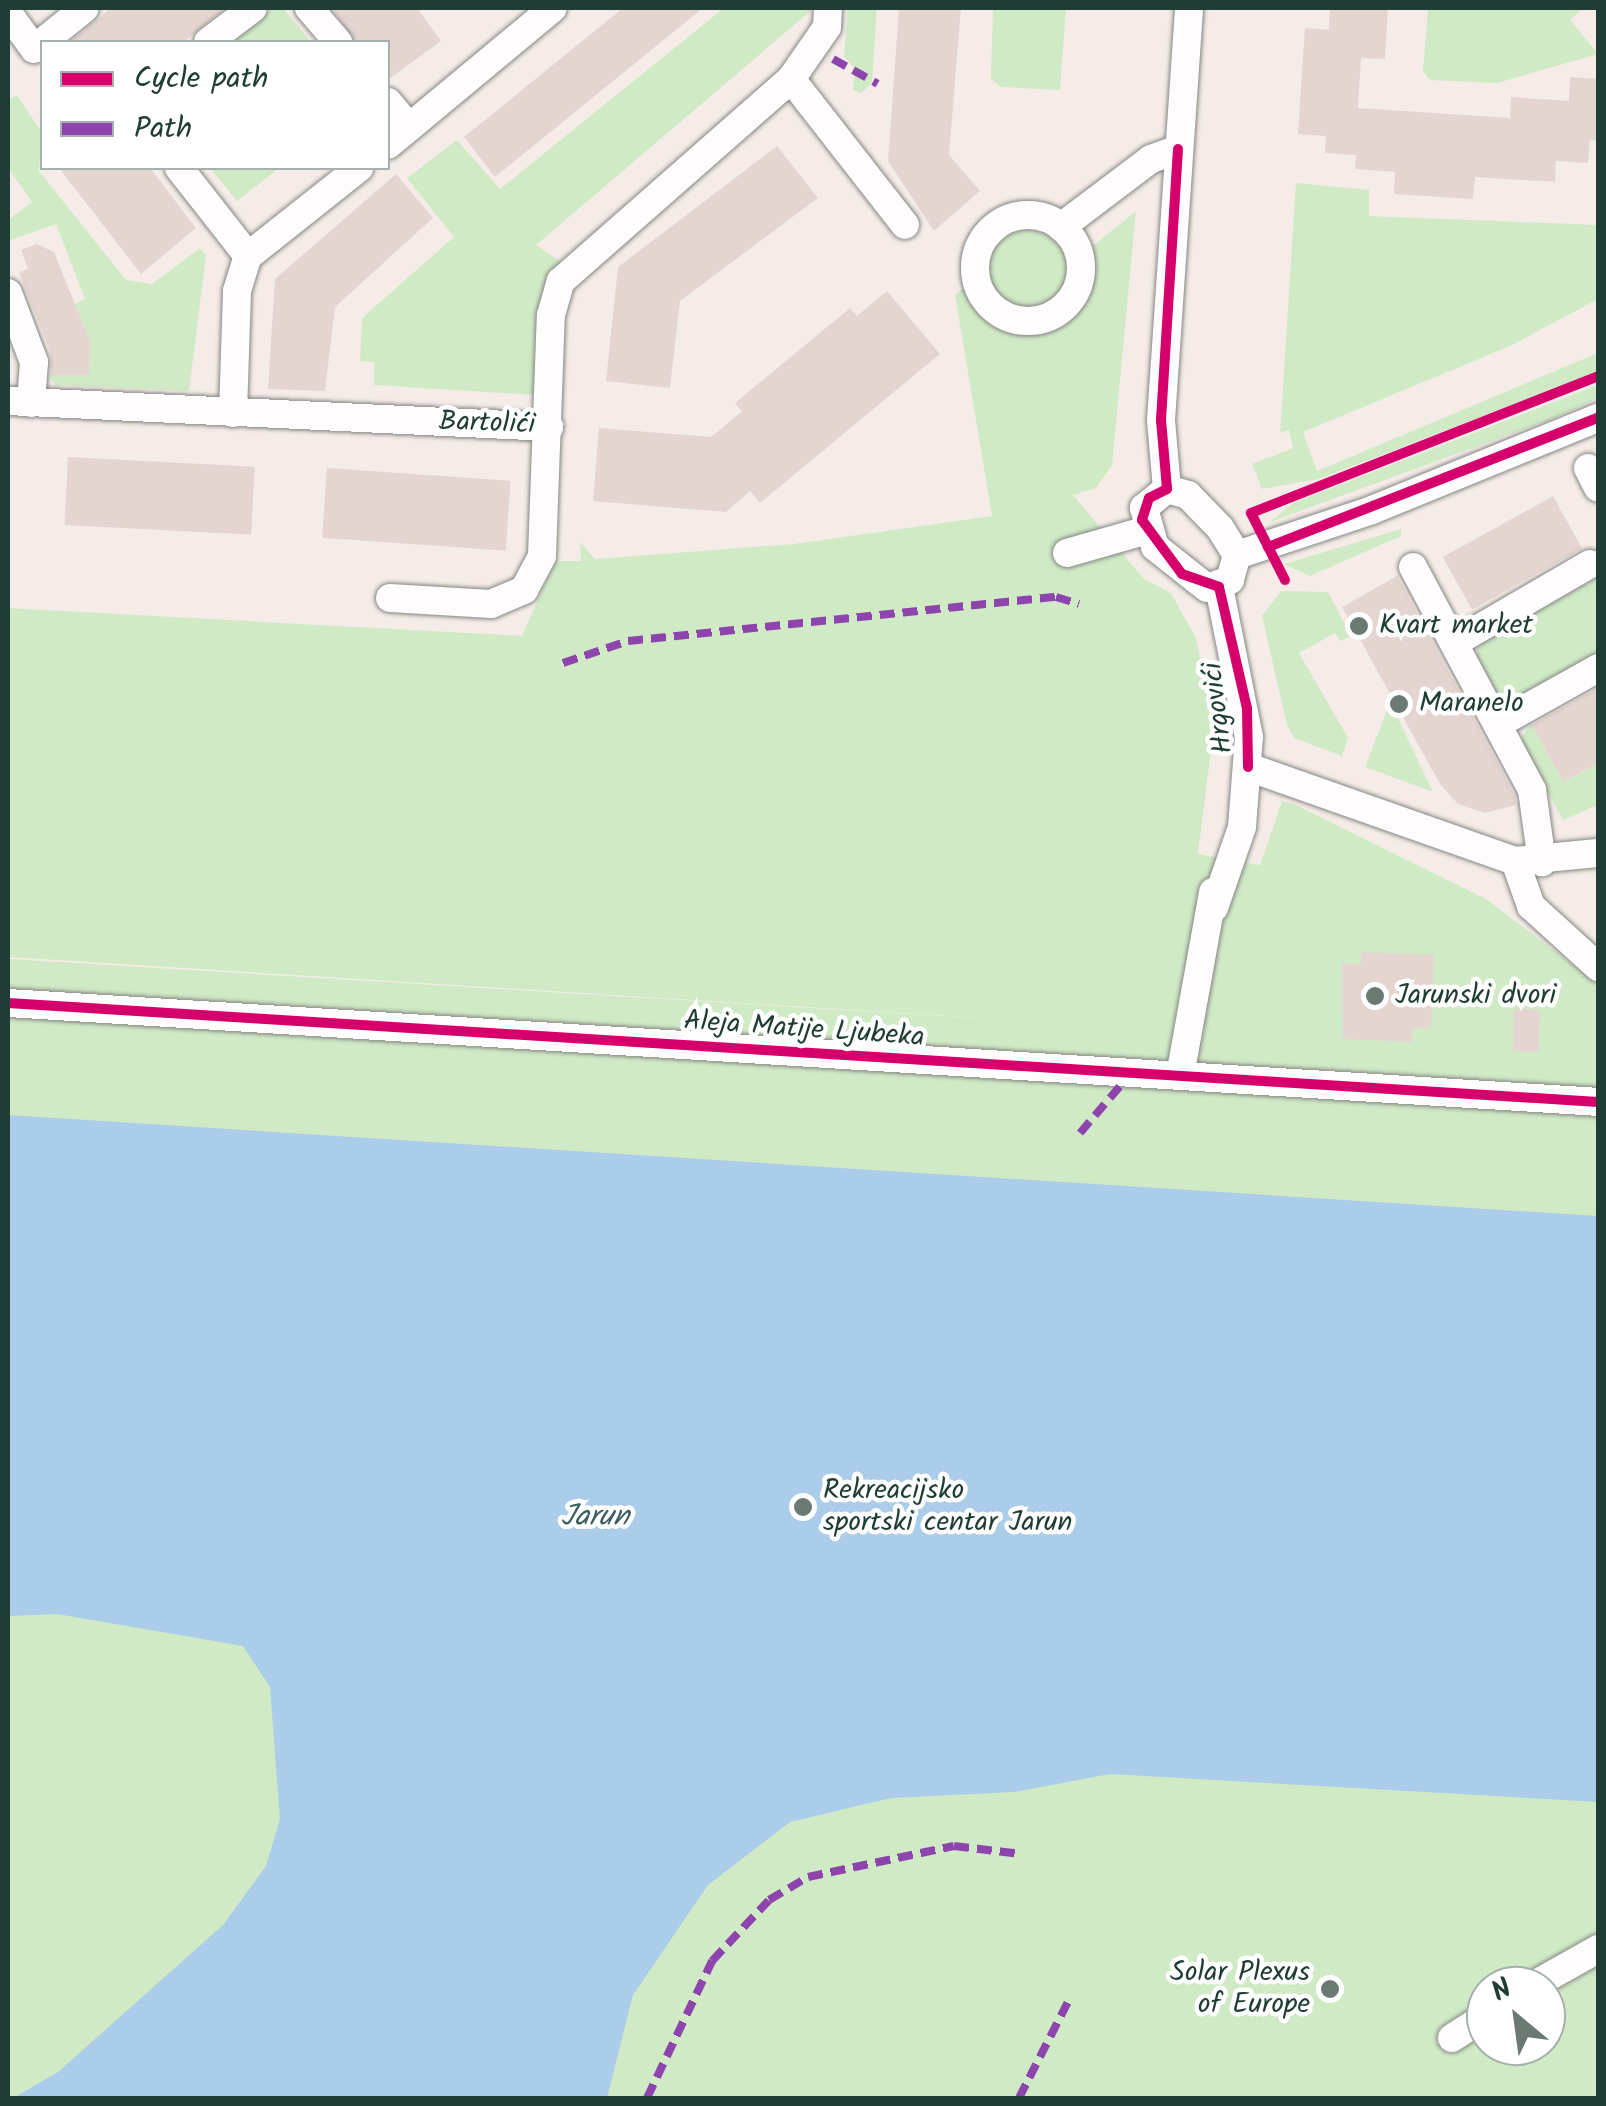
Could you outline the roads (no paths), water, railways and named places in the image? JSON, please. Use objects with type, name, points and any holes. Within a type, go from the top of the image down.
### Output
[{"type":"street","points":[[42,40],[85,8]]},
{"type":"street","points":[[211,40],[253,8]]},
{"type":"street","points":[[309,8],[336,40]]},
{"type":"street","points":[[390,109],[398,136],[553,8]]},
{"type":"street","name":"Bartolići","points":[[19,402],[549,427],[552,315],[570,267],[792,79],[827,28],[828,8]]},
{"type":"street","points":[[1167,490],[1162,420],[1190,8]]},
{"type":"street","points":[[8,13],[32,47],[40,41]]},
{"type":"street","points":[[792,79],[905,224]]},
{"type":"street","points":[[1061,227],[1151,160],[1178,149]]},
{"type":"street","points":[[181,170],[248,256]]},
{"type":"street","points":[[232,414],[237,290],[248,256],[356,170]]},
{"type":"street","points":[[8,293],[34,362],[19,402]]},
{"type":"street","points":[[1236,554],[1372,510],[1598,418]]},
{"type":"street","points":[[390,598],[491,604],[524,590],[542,556],[549,427]]},
{"type":"street","points":[[1167,490],[1200,504],[1236,554],[1235,572],[1218,586],[1182,574],[1144,531],[1149,498],[1167,490]]},
{"type":"street","points":[[1067,554],[1144,531]]},
{"type":"street","points":[[1454,643],[1590,564]]},
{"type":"street","points":[[1413,568],[1498,724],[1537,806],[1528,862],[1530,906],[1598,967]]},
{"type":"street","name":"Hrgovići","points":[[1180,1076],[1214,908],[1217,856],[1248,767],[1247,708],[1218,586]]},
{"type":"street","points":[[1498,724],[1598,668]]},
{"type":"street","name":"Hrgovići","points":[[1248,767],[1528,862],[1598,853]]},
{"type":"street","name":"Aleja Matije Ljubeka","points":[[8,1003],[1598,1102]]},
{"type":"street","points":[[1566,1966],[1598,1948]]},
{"type":"street","points":[[1452,2038],[1466,2029]]},
{"type":"water","name":"Jarun","points":[[8,1115],[1598,1216],[1598,1802],[1110,1774],[1014,1792],[891,1798],[790,1822],[708,1885],[633,1995],[607,2098],[13,2098],[58,2072],[223,1925],[266,1866],[280,1819],[270,1687],[243,1646],[57,1614],[8,1616]]},
{"type":"place","name":"Kvart market","points":[[1359,626]]},
{"type":"place","name":"Maranelo","points":[[1399,704]]},
{"type":"place","name":"Jarunski dvori","points":[[1375,996]]},
{"type":"place","name":"Rekreacijsko sportski centar Jarun","points":[[803,1507]]},
{"type":"place","name":"Solar Plexus of Europe","points":[[1330,1989]]}]
